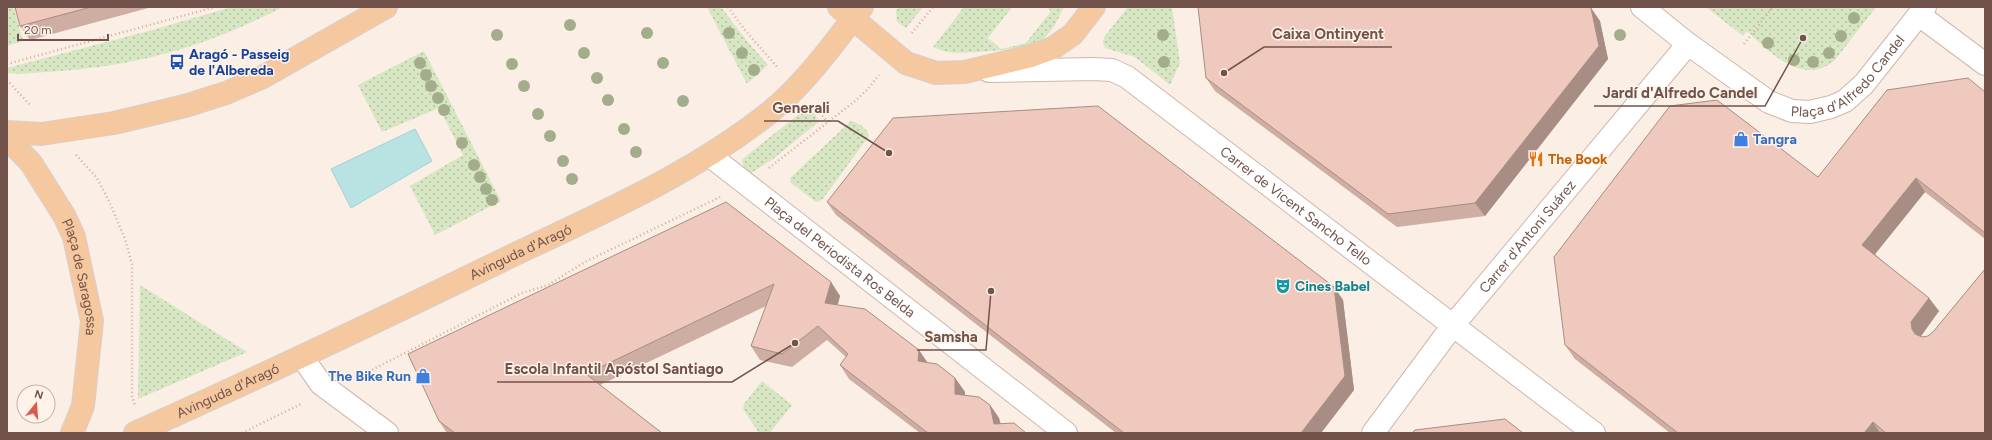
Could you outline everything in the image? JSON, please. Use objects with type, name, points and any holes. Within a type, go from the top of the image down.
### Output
[{"type":"main road","points":[[7,132],[41,134],[114,123],[185,106],[226,93],[261,78],[386,7]]},
{"type":"main road","points":[[851,11],[895,55],[906,63],[936,73],[965,72],[1031,56],[1053,48],[1073,34],[1094,7]]},
{"type":"main road","name":"Avinguda d'Aragó","points":[[135,433],[302,357],[624,202],[709,155],[740,135],[796,89],[807,77],[851,11]]},
{"type":"main road","name":"Plaça de Saragossa","points":[[7,138],[31,163],[65,217],[74,237],[92,321],[84,406],[72,433]]},
{"type":"street","name":"Plaça d'Alfredo Candel","points":[[1642,7],[1688,44],[1769,102],[1792,111],[1810,112],[1830,108],[1845,101],[1859,88],[1922,11]]},
{"type":"street","points":[[1922,11],[1985,64]]},
{"type":"street","name":"Carrer d'Antoni Suárez","points":[[1373,433],[1454,324],[1688,44]]},
{"type":"street","name":"Carrer de Vicent Sancho Tello","points":[[965,72],[1093,69],[1112,70],[1127,77],[1454,324],[1594,433]]},
{"type":"street","name":"Plaça del Periodista Ros Belda","points":[[709,155],[1066,433]]},
{"type":"street","points":[[302,357],[321,384],[387,433]]},
{"type":"path","points":[[7,64],[215,7]]},
{"type":"path","points":[[728,7],[744,29],[796,89],[828,122]]},
{"type":"path","points":[[767,169],[867,90],[933,7]]},
{"type":"path","points":[[1744,44],[1773,7]]},
{"type":"path","points":[[352,380],[522,294],[548,285],[585,262],[726,194]]},
{"type":"path","points":[[242,433],[305,402]]},
{"type":"green space","points":[[7,7],[14,7],[23,41],[7,46]]},
{"type":"green space","points":[[232,7],[283,7],[228,32],[174,51],[147,58],[89,68],[20,74],[7,73],[7,68],[145,32]]},
{"type":"green space","points":[[707,7],[721,7],[747,41],[768,65],[747,84]]},
{"type":"green space","points":[[898,7],[923,7],[906,28],[897,22],[896,11]]},
{"type":"green space","points":[[964,7],[1012,7],[988,38],[1001,49],[1026,43],[1051,11],[1047,7],[1064,7],[1054,26],[1047,35],[1039,42],[1032,45],[994,51],[966,53],[942,51],[933,47]]},
{"type":"green space","points":[[1128,7],[1172,7],[1180,63],[1170,85],[1135,57],[1105,48],[1103,43],[1104,37]]},
{"type":"green space","points":[[1706,7],[1876,7],[1835,60],[1823,67],[1811,70],[1788,64],[1766,49],[1747,31],[1743,36]]},
{"type":"green space","points":[[424,51],[501,201],[435,235],[410,186],[463,155],[439,108],[382,132],[358,85]]},
{"type":"green space","points":[[808,107],[815,114],[818,122],[816,124],[773,159],[751,173],[744,168],[742,160],[745,157]]},
{"type":"green space","points":[[851,121],[863,127],[869,136],[822,200],[816,202],[791,183],[790,178]]},
{"type":"green space","points":[[140,285],[247,352],[138,399]]},
{"type":"green space","points":[[762,381],[792,405],[770,433],[759,433],[743,409],[744,404]]},
{"type":"water","points":[[415,129],[432,161],[351,208],[331,169]]},
{"type":"building","points":[[15,7],[91,7],[20,26]]},
{"type":"building","points":[[1198,7],[1589,7],[1591,8],[1599,46],[1475,203],[1388,214],[1206,78]]},
{"type":"building","points":[[1968,78],[1985,92],[1985,233],[1916,178],[1862,245],[1929,298],[1911,322],[1912,329],[1915,334],[1922,337],[1928,336],[1933,332],[1985,269],[1985,433],[1886,433],[1873,422],[1864,433],[1678,433],[1565,345],[1554,257],[1670,106],[1717,100],[1818,177],[1887,90]]},
{"type":"building","points":[[1098,106],[1334,287],[1345,376],[1301,433],[1124,433],[827,202],[893,118]]},
{"type":"building","points":[[726,202],[831,282],[825,303],[865,309],[919,350],[918,361],[937,364],[955,378],[955,394],[979,397],[990,405],[994,424],[1014,423],[1026,433],[928,433],[840,365],[848,354],[818,326],[782,354],[751,346],[774,284],[586,374],[662,433],[455,433],[439,421],[408,354]]},
{"type":"building","points":[[1505,419],[1523,433],[1412,433],[1415,430]]},
{"type":"place","name":"Jardí d'Alfredo Candel","points":[[1803,38]]},
{"type":"place","name":"Aragó - Passeig de l'Albereda","points":[[177,62]]},
{"type":"place","name":"Caixa Ontinyent","points":[[1224,73]]},
{"type":"place","name":"Tangra","points":[[1741,139]]},
{"type":"place","name":"Generali","points":[[889,153]]},
{"type":"place","name":"The Book","points":[[1536,159]]},
{"type":"place","name":"Cines Babel","points":[[1283,286]]},
{"type":"place","name":"Samsha","points":[[991,291]]},
{"type":"place","name":"Escola Infantil Apóstol Santiago","points":[[795,343]]},
{"type":"place","name":"The Bike Run","points":[[423,376]]}]
